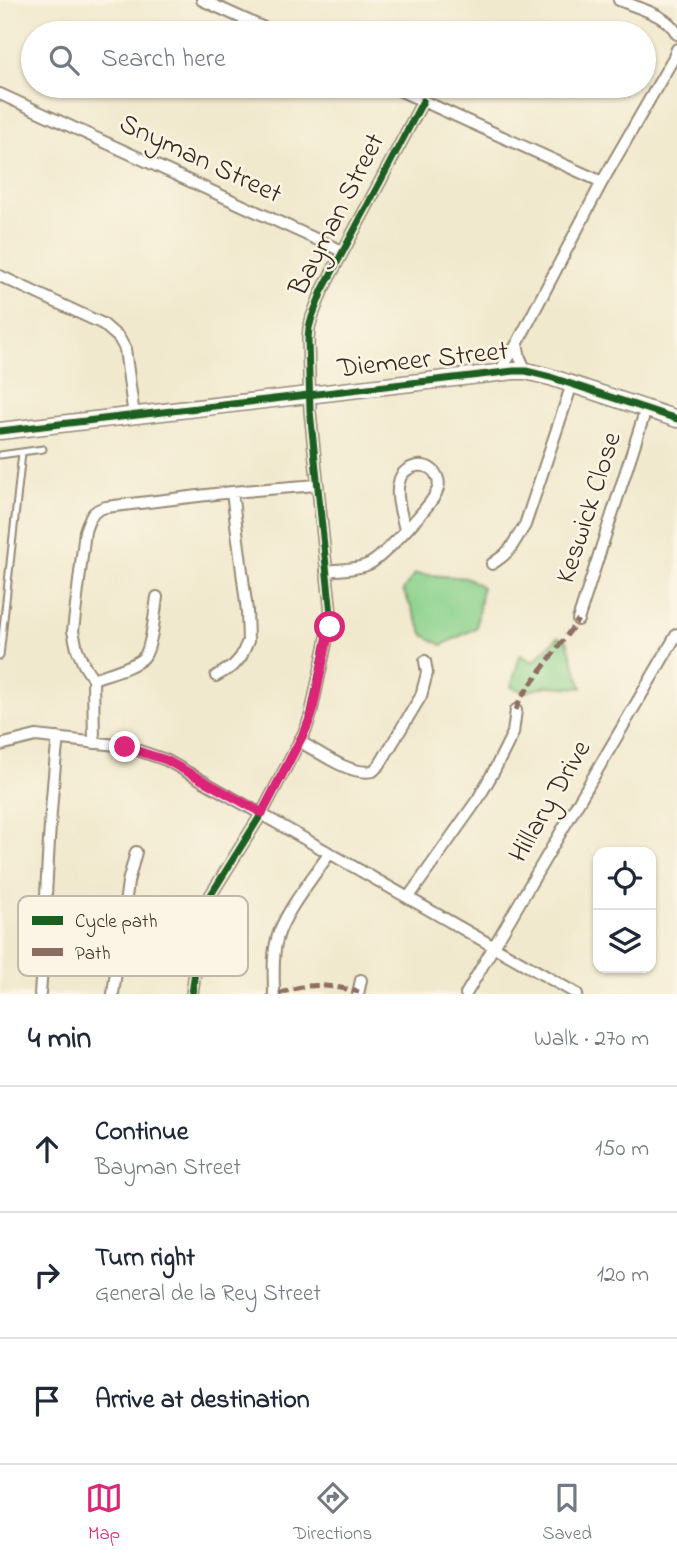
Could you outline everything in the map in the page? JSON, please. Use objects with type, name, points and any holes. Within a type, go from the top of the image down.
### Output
[{"type":"street","points":[[202,0],[248,21]]},
{"type":"street","points":[[619,0],[662,19],[677,33]]},
{"type":"street","points":[[656,88],[677,49]]},
{"type":"street","name":"Snyman Street","points":[[0,94],[342,251]]},
{"type":"street","points":[[416,98],[602,183]]},
{"type":"street","points":[[500,372],[651,98]]},
{"type":"street","name":"Bayman Street","points":[[211,896],[262,813],[312,714],[330,627],[331,614],[309,394],[308,339],[312,317],[342,251],[423,101]]},
{"type":"street","points":[[0,276],[103,324],[119,338],[125,349],[134,416]]},
{"type":"street","points":[[517,344],[526,371]]},
{"type":"street","name":"Diemeer Street","points":[[0,431],[526,371],[677,419]]},
{"type":"street","points":[[492,564],[510,549],[525,525],[572,384]]},
{"type":"street","name":"Keswick Close","points":[[578,620],[646,409]]},
{"type":"street","points":[[326,571],[368,565],[380,557],[405,530],[426,507],[437,491],[437,477],[427,467],[414,466],[406,469],[400,478],[398,497],[405,530]]},
{"type":"street","points":[[94,743],[93,679],[83,664],[73,631],[85,531],[90,517],[98,509],[106,507],[317,485]]},
{"type":"street","points":[[216,676],[233,666],[241,657],[248,641],[247,611],[232,492]]},
{"type":"street","points":[[93,679],[143,658],[150,639],[157,597]]},
{"type":"street","name":"Hillary Drive","points":[[466,994],[677,634]]},
{"type":"street","points":[[299,741],[346,767],[357,771],[373,771],[380,764],[421,696],[427,673],[425,662]]},
{"type":"street","points":[[408,898],[478,799],[513,733],[516,710]]},
{"type":"street","points":[[0,745],[36,736],[125,747],[166,760],[577,994]]},
{"type":"street","points":[[47,896],[52,784],[58,738]]},
{"type":"street","points":[[126,896],[136,852]]},
{"type":"street","points":[[274,994],[277,936],[329,853]]},
{"type":"street","points":[[40,994],[42,976]]},
{"type":"street","points":[[113,994],[115,976]]},
{"type":"street","name":"Bayman Street","points":[[192,994],[194,976]]},
{"type":"street","points":[[358,994],[361,980]]},
{"type":"lane","points":[[0,455],[43,449]]},
{"type":"lane","points":[[0,656],[22,453]]},
{"type":"green space","points":[[415,574],[468,578],[482,587],[476,628],[442,645],[424,635],[403,590]]},
{"type":"green space","points":[[558,637],[567,641],[582,688],[547,686],[525,692],[511,687],[520,655],[533,662]]},
{"type":"marked path","points":[[516,710],[520,699],[578,620]]},
{"type":"marked path","points":[[279,994],[309,986],[359,992]]},
{"type":"cycle path","points":[[210,896],[262,813],[306,729],[326,643],[331,614],[310,411],[309,328],[322,291],[423,101]]},
{"type":"cycle path","points":[[0,431],[514,371],[550,377],[677,419]]},
{"type":"cycle path","points":[[192,994],[194,976]]},
{"type":"route","points":[[125,747],[166,760],[262,813],[312,714],[330,627]]}]
